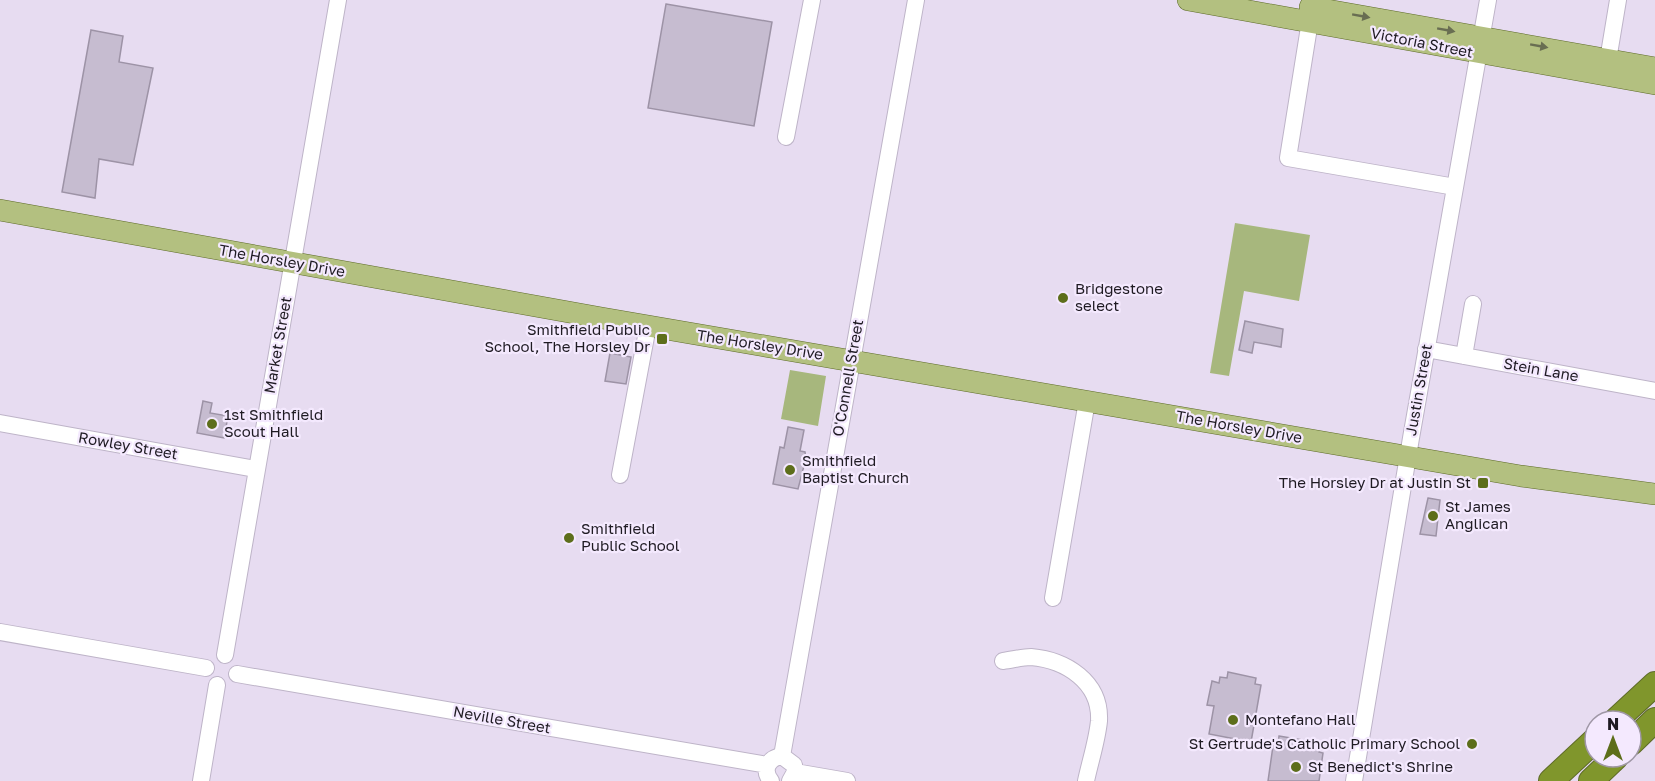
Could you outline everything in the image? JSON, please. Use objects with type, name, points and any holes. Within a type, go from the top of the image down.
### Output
[{"type":"highway","points":[[1628,709],[1655,684]]},
{"type":"highway","points":[[1643,732],[1655,720]]},
{"type":"highway","points":[[1551,781],[1583,751]]},
{"type":"highway","points":[[1591,781],[1604,769]]},
{"type":"main road","name":"Victoria Street","points":[[1188,0],[1310,21],[1655,68]]},
{"type":"main road","name":"Victoria Street","points":[[1269,0],[1655,84]]},
{"type":"main road","name":"The Horsley Drive","points":[[0,210],[648,326],[1521,476],[1655,494]]},
{"type":"main road","name":"The Horsley Drive","points":[[1521,476],[1602,500],[1655,509]]},
{"type":"street","name":"Market Street","points":[[225,656],[255,469],[339,0]]},
{"type":"street","points":[[786,137],[812,0]]},
{"type":"street","name":"O'Connell Street","points":[[782,756],[916,0]]},
{"type":"street","name":"Justin Street","points":[[1354,781],[1426,349],[1488,0]]},
{"type":"street","points":[[1608,60],[1618,0]]},
{"type":"street","points":[[1310,21],[1288,158],[1455,187]]},
{"type":"street","points":[[1464,356],[1473,304]]},
{"type":"street","points":[[620,476],[648,326]]},
{"type":"street","name":"Stein Lane","points":[[1426,349],[1655,391]]},
{"type":"street","points":[[1053,598],[1087,400]]},
{"type":"street","name":"Rowley Street","points":[[0,423],[255,469]]},
{"type":"street","points":[[0,632],[206,668]]},
{"type":"street","points":[[225,656],[235,662],[237,674],[231,683],[217,685],[208,679],[206,668],[213,658],[225,656]]},
{"type":"street","points":[[1004,661],[1029,657],[1050,660],[1072,668],[1088,685],[1097,703],[1099,721],[1086,781]]},
{"type":"street","name":"Neville Street","points":[[237,674],[769,773]]},
{"type":"street","points":[[201,781],[217,685]]},
{"type":"street","points":[[769,773],[771,759],[782,756],[791,760],[793,777],[847,781]]},
{"type":"green space","points":[[1235,223],[1310,235],[1299,301],[1244,291],[1229,376],[1210,373]]},
{"type":"green space","points":[[790,370],[826,376],[818,426],[781,419]]},
{"type":"building","points":[[666,4],[772,22],[754,126],[648,108]]},
{"type":"building","points":[[91,30],[123,36],[119,62],[153,68],[133,165],[99,159],[95,198],[62,192]]},
{"type":"building","points":[[1245,321],[1283,329],[1281,347],[1254,342],[1252,353],[1239,350]]},
{"type":"building","points":[[610,353],[631,357],[626,384],[605,381]]},
{"type":"building","name":"1st Smithfield Scout Hall","points":[[203,401],[212,403],[210,413],[228,416],[224,438],[197,433]]},
{"type":"building","name":"Smithfield Baptist Church","points":[[788,427],[804,430],[800,451],[805,452],[806,458],[798,489],[773,484],[780,447],[784,448]]},
{"type":"building","name":"St James Anglican","points":[[1428,498],[1440,500],[1436,536],[1420,534]]},
{"type":"building","name":"Montefano Hall","points":[[1228,672],[1256,678],[1255,684],[1261,685],[1251,742],[1209,734],[1214,706],[1207,705],[1212,681],[1219,683],[1220,677],[1227,678]]},
{"type":"building","name":"St Benedict's Shrine","points":[[1279,736],[1321,743],[1319,752],[1323,753],[1319,781],[1268,781],[1273,746],[1278,746]]},
{"type":"place","name":"Bridgestone select","points":[[1063,298]]},
{"type":"place","name":"Smithfield Public School, The Horsley Dr","points":[[662,339]]},
{"type":"place","name":"1st Smithfield Scout Hall","points":[[212,424]]},
{"type":"place","name":"Smithfield Baptist Church","points":[[790,470]]},
{"type":"place","name":"The Horsley Dr at Justin St","points":[[1483,483]]},
{"type":"place","name":"St James Anglican","points":[[1433,516]]},
{"type":"place","name":"Smithfield Public School","points":[[569,538]]},
{"type":"place","name":"Montefano Hall","points":[[1233,720]]},
{"type":"place","name":"St Gertrude's Catholic Primary School","points":[[1472,744]]},
{"type":"place","name":"St Benedict's Shrine","points":[[1296,767]]}]
